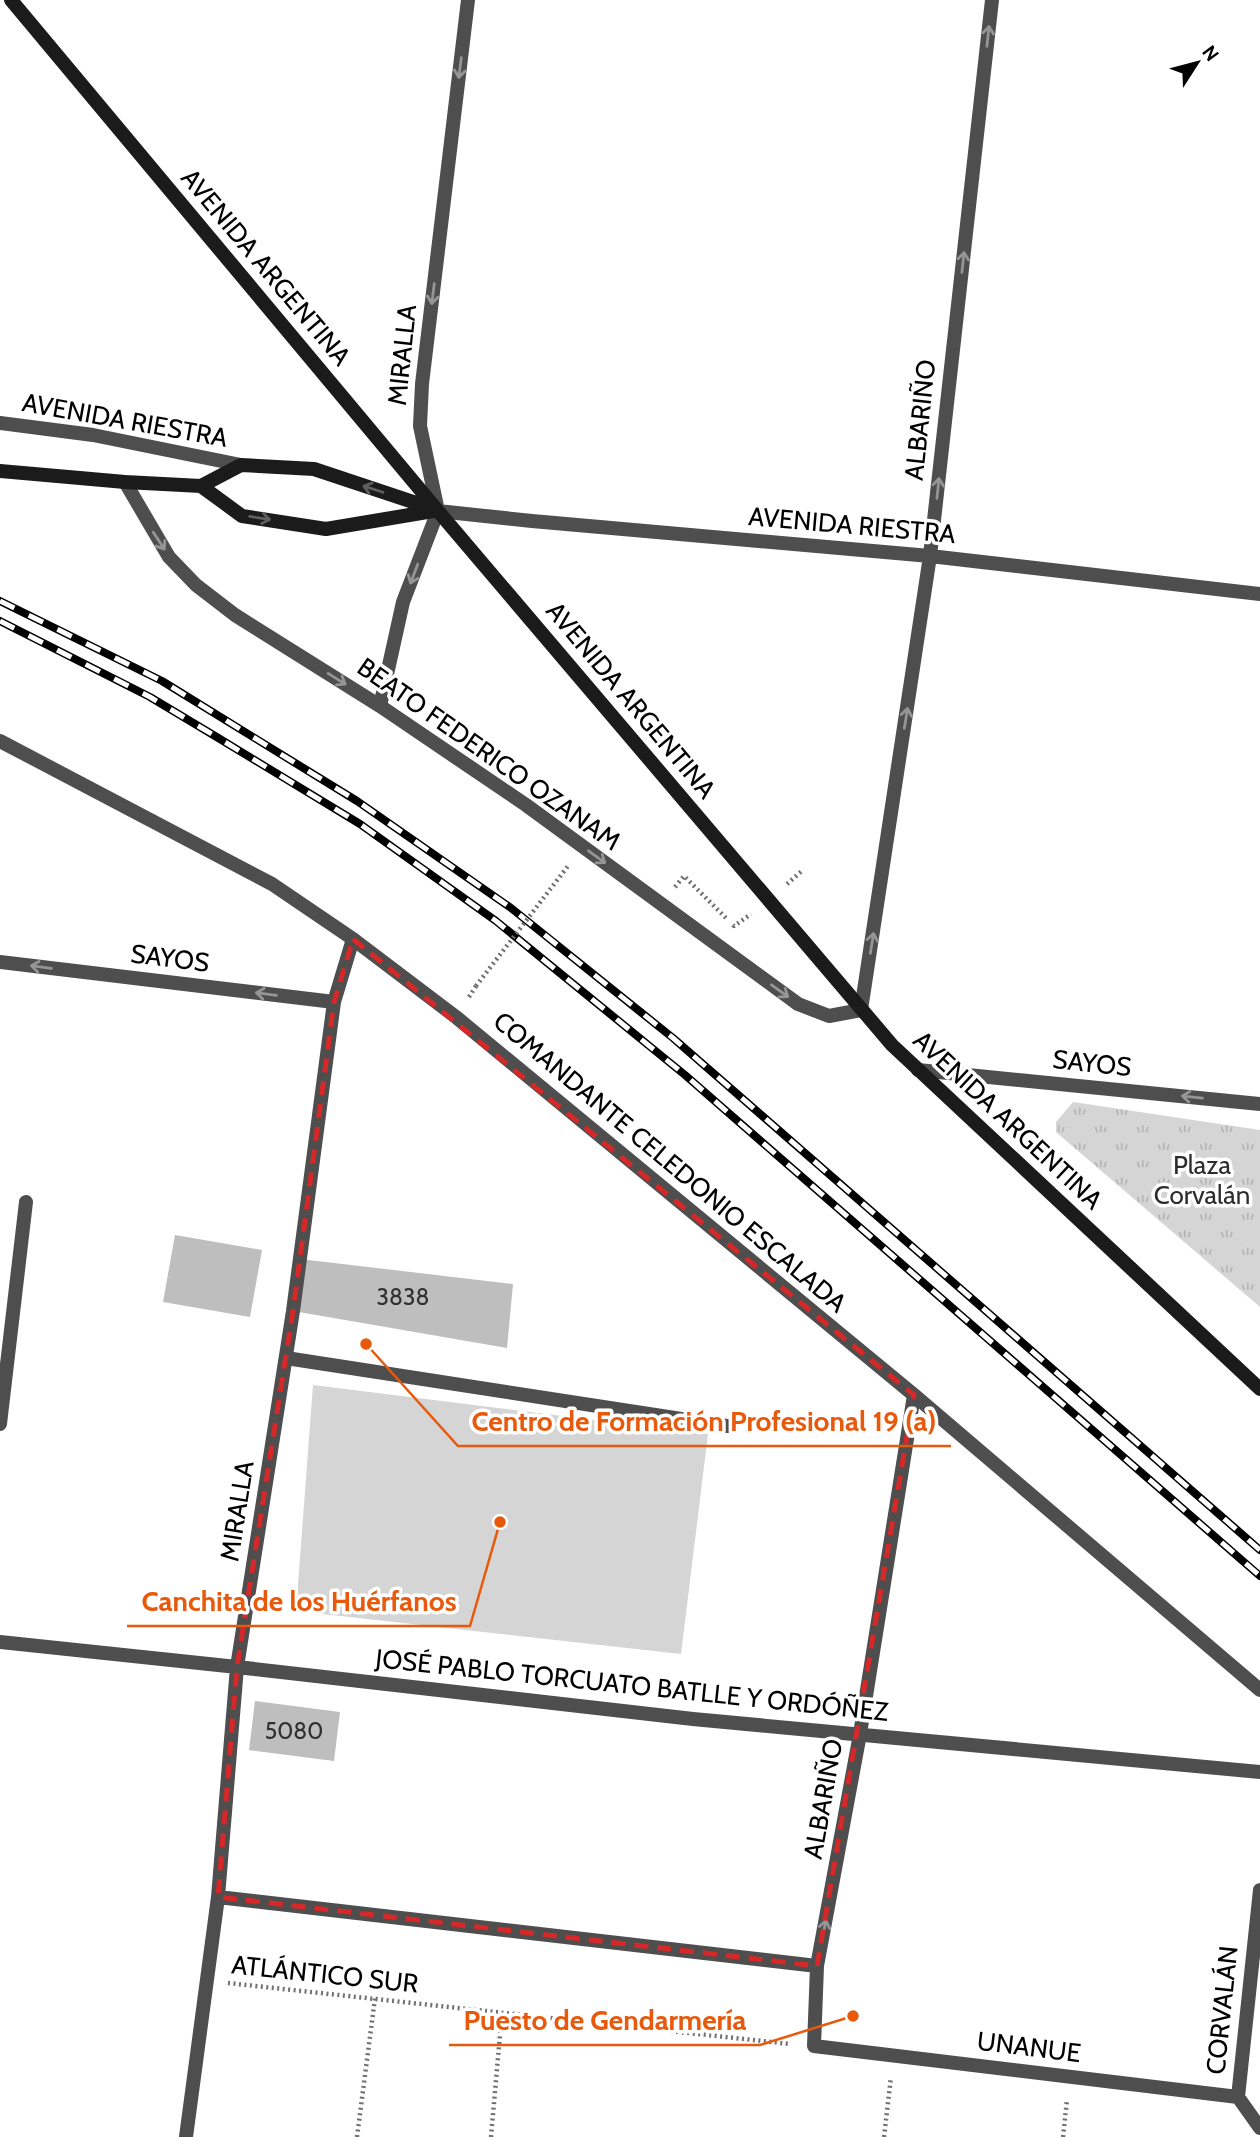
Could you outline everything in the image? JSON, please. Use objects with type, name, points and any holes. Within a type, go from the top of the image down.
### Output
[{"type":"main road","name":"AVENIDA ARGENTINA","points":[[11,0],[438,511],[892,1045],[1260,1389]]},
{"type":"main road","name":"AVENIDA RIESTRA","points":[[0,471],[201,486],[241,465],[314,469],[438,511]]},
{"type":"main road","name":"AVENIDA RIESTRA","points":[[201,486],[242,516],[326,529],[438,511]]},
{"type":"street","name":"MIRALLA","points":[[438,511],[420,426],[422,384],[468,0]]},
{"type":"street","name":"ALBARIÑO","points":[[862,1010],[930,556],[992,0]]},
{"type":"street","name":"AVENIDA RIESTRA","points":[[0,424],[93,435],[241,465]]},
{"type":"street","name":"BEATO FEDERICO OZANAM","points":[[125,482],[169,557],[196,586],[235,615],[380,706],[526,805],[798,1004],[829,1016],[862,1010]]},
{"type":"street","name":"AVENIDA RIESTRA","points":[[438,511],[930,556],[1260,594]]},
{"type":"street","points":[[380,706],[403,602],[438,511]]},
{"type":"street","name":"COMANDANTE CELEDONIO ESCALADA","points":[[0,741],[272,884],[354,939],[456,1017],[914,1395],[1260,1690]]},
{"type":"street","name":"MIRALLA","points":[[186,2137],[218,1897],[237,1667],[286,1358],[334,1002],[354,939]]},
{"type":"street","name":"SAYOS","points":[[0,962],[334,1002]]},
{"type":"street","name":"SAYOS","points":[[918,1070],[1260,1104]]},
{"type":"street","points":[[0,1424],[26,1202]]},
{"type":"street","points":[[286,1358],[727,1426]]},
{"type":"street","name":"ALBARIÑO","points":[[814,2046],[817,1966],[860,1734],[914,1395]]},
{"type":"street","name":"JOSÉ PABLO TORCUATO BATLLE Y ORDÓÑEZ","points":[[0,1642],[693,1719],[1260,1772]]},
{"type":"street","name":"CORVALÁN","points":[[1260,1890],[1238,2097],[1260,2128]]},
{"type":"street","points":[[218,1897],[817,1966]]},
{"type":"street","name":"UNANUE","points":[[814,2046],[1238,2097]]},
{"type":"path","points":[[476,986],[568,866]]},
{"type":"path","points":[[662,905],[684,876],[734,926],[803,870]]},
{"type":"path","name":"ATLÁNTICO SUR","points":[[207,1981],[814,2046]]},
{"type":"path","points":[[357,2137],[375,1998]]},
{"type":"path","points":[[491,2137],[502,2012]]},
{"type":"path","points":[[884,2137],[893,2056]]},
{"type":"path","points":[[1063,2137],[1070,2077]]},
{"type":"highlighted area","points":[[353,939],[914,1395],[817,1966],[218,1897],[237,1667],[293,1311],[334,1002]]},
{"type":"green space","name":"Plaza Corvalán","points":[[1073,1102],[1260,1130],[1260,1307],[1056,1132],[1056,1122]]},
{"type":"green space","points":[[313,1385],[708,1434],[681,1654],[296,1611]]},
{"type":"building","points":[[175,1235],[262,1250],[250,1317],[163,1302]]},
{"type":"building","points":[[300,1259],[513,1284],[507,1348],[293,1311]]},
{"type":"building","points":[[255,1701],[340,1712],[334,1761],[249,1750]]},
{"type":"railway","points":[[0,601],[162,681],[357,801],[511,908],[673,1038],[1260,1550]]},
{"type":"railway","points":[[0,621],[150,697],[215,736],[360,824],[496,921],[685,1075],[1260,1576]]},
{"type":"place","name":"Centro de Formación Profesional 19 (a)","points":[[366,1344]]},
{"type":"place","name":"Canchita de los Huérfanos","points":[[500,1522]]},
{"type":"place","name":"Puesto de Gendarmería","points":[[853,2016]]}]
